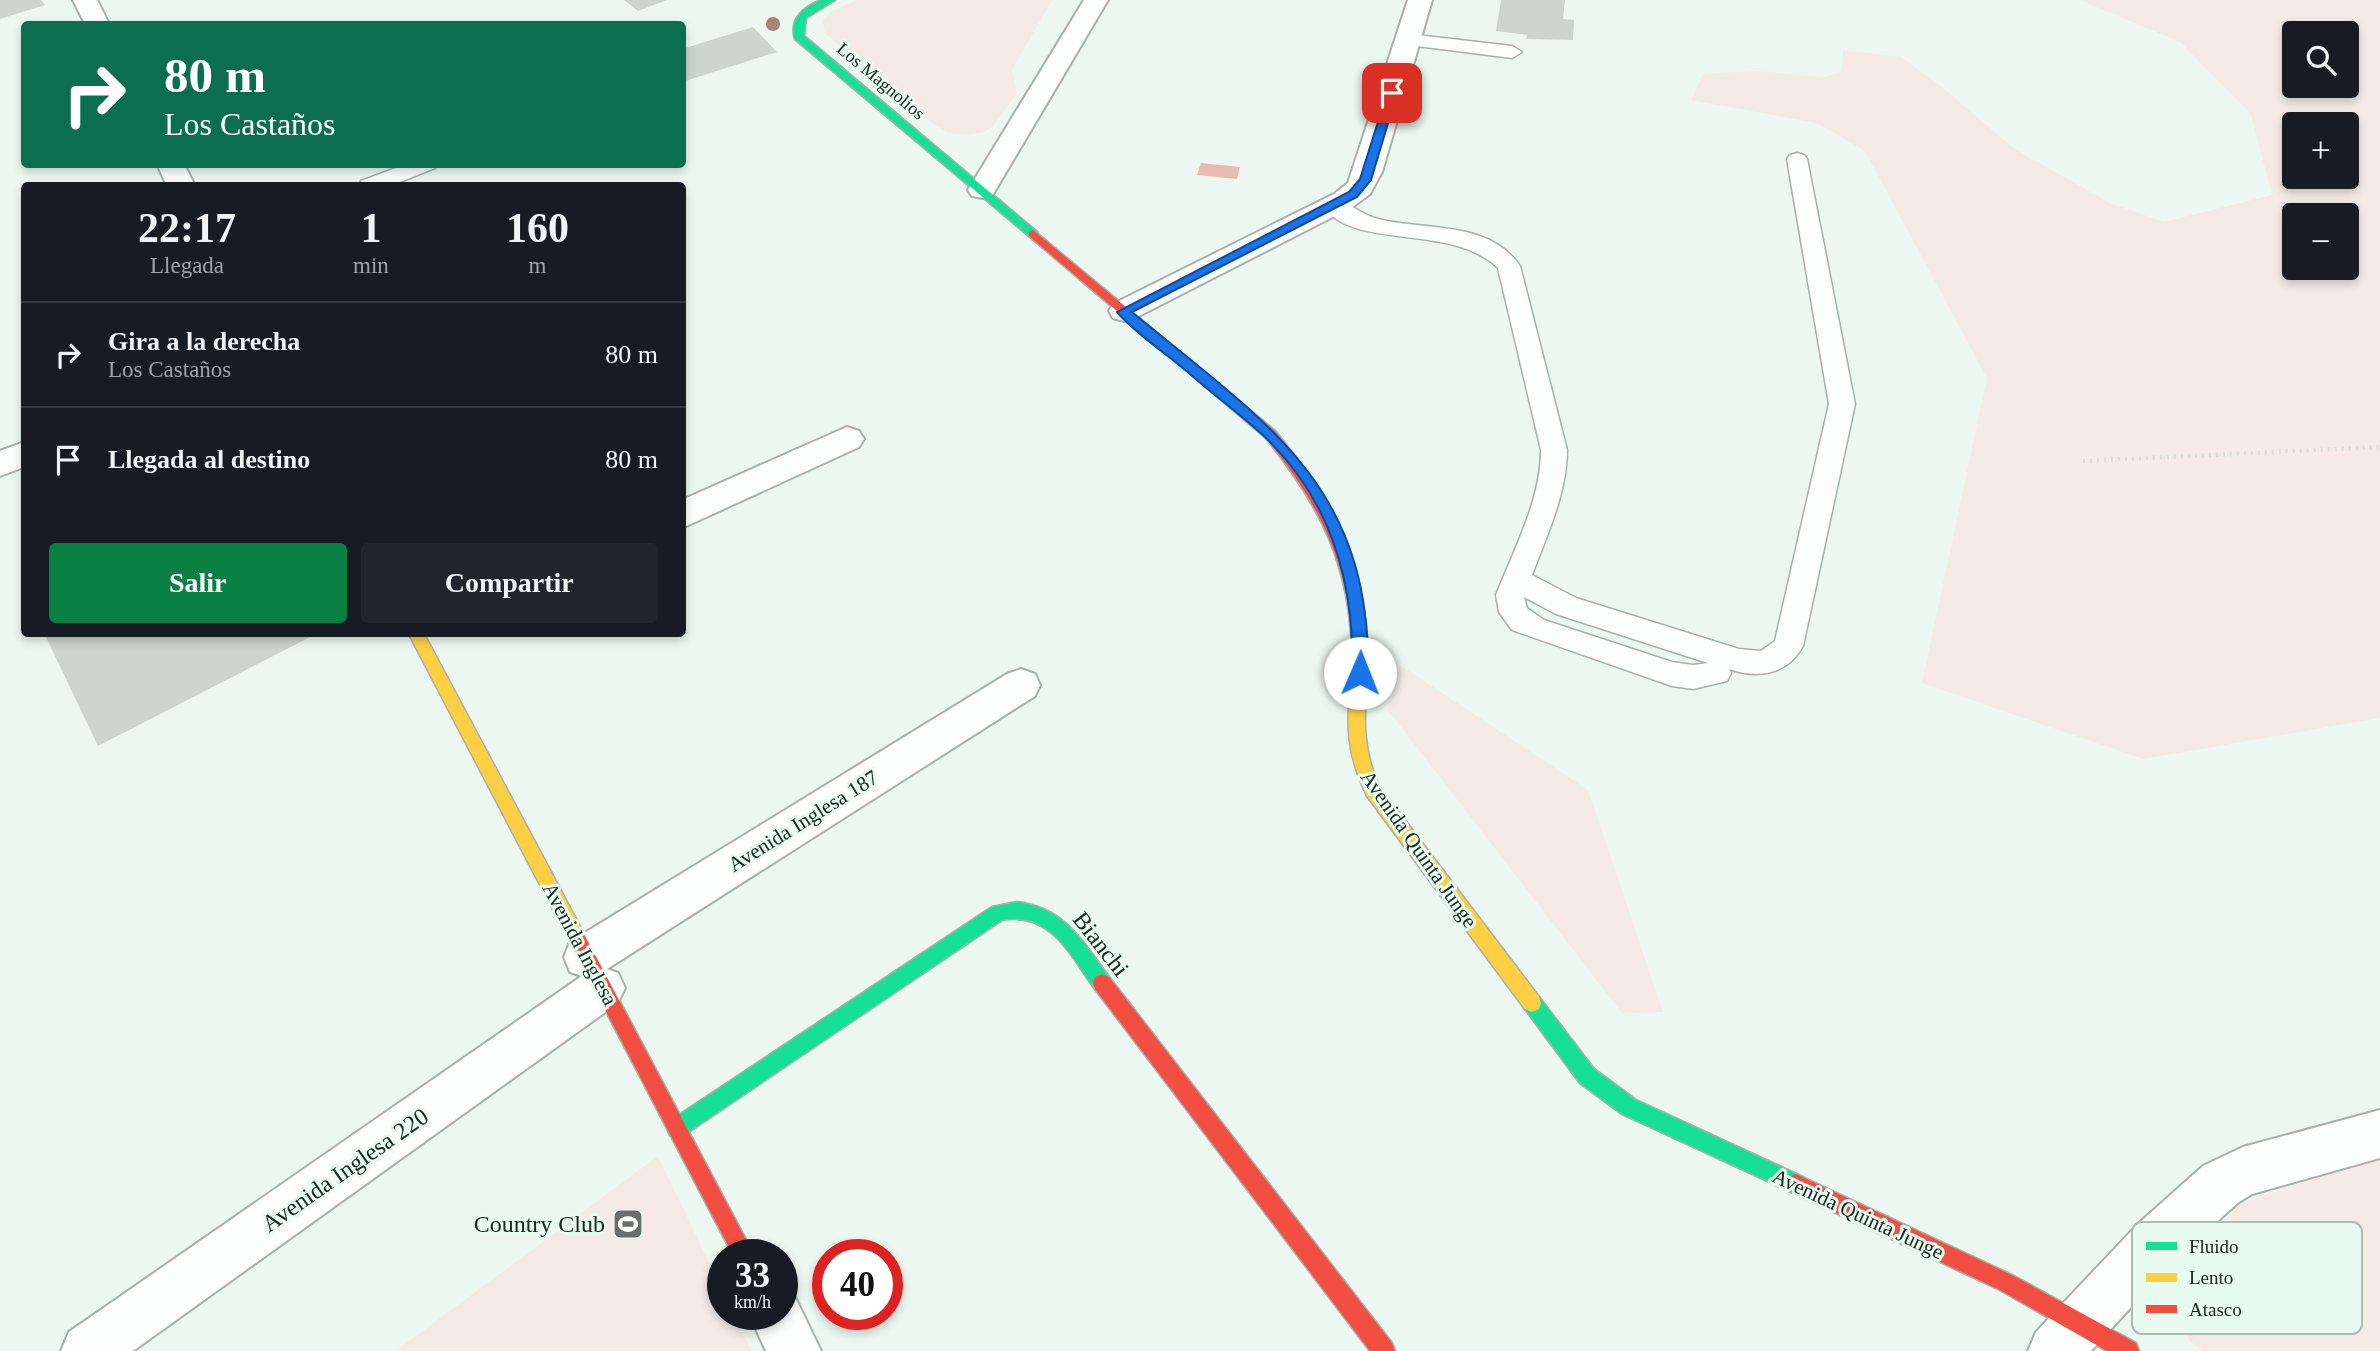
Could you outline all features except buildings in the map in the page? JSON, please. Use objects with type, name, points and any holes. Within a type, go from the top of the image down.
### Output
[{"type":"street","points":[[85,0],[96,21]]},
{"type":"street","name":"Los Magnolios","points":[[830,0],[813,7],[799,18],[796,24],[799,37],[982,190]]},
{"type":"street","points":[[982,190],[1096,0]]},
{"type":"street","points":[[1124,312],[1353,194],[1365,180],[1420,0]]},
{"type":"street","name":"Avenida Quinta Junge","points":[[982,190],[1270,434],[1303,472],[1325,505],[1339,534],[1356,597],[1361,636],[1360,673],[1352,729],[1361,771],[1373,791],[1587,1076],[1629,1107],[2004,1281],[2068,1336],[2128,1351]]},
{"type":"street","points":[[686,513],[847,439]]},
{"type":"street","points":[[0,464],[21,455]]},
{"type":"street","name":"Avenida Inglesa","points":[[421,637],[594,973],[736,1239]]},
{"type":"street","name":"Avenida Inglesa 187","points":[[594,973],[1021,685]]},
{"type":"street","name":"Bianchi","points":[[677,1128],[988,918],[1005,909],[1038,910],[1059,927],[1384,1351]]},
{"type":"street","name":"Avenida Inglesa 220","points":[[88,1351],[594,973]]},
{"type":"street","points":[[2178,1222],[2221,1184],[2256,1168],[2380,1134]]},
{"type":"street","points":[[2068,1336],[2132,1268]]},
{"type":"street","points":[[783,1330],[794,1351]]},
{"type":"lane","points":[[1408,40],[1512,52]]},
{"type":"lane","points":[[1516,579],[1566,606],[1739,661],[1757,665],[1775,660],[1788,646],[1842,404],[1797,159]]},
{"type":"lane","points":[[380,182],[417,168]]},
{"type":"lane","points":[[1333,205],[1351,216],[1377,226],[1460,237],[1483,244],[1493,249],[1509,266],[1554,450],[1554,466],[1547,498],[1516,579],[1510,604],[1521,622],[1672,674],[1693,677],[1716,673]]},
{"type":"path","points":[[2083,461],[2380,447]]},
{"type":"shaded area","points":[[857,0],[1052,0],[1012,70],[1017,93],[993,126],[984,132],[966,135],[949,133],[923,117],[825,33],[823,20],[830,12]]},
{"type":"shaded area","points":[[2080,0],[2380,0],[2380,718],[2143,759],[1922,683],[1987,378],[1865,151],[1817,123],[1691,100],[1703,74],[1756,71],[1826,77],[1842,71],[1843,50],[1901,57],[1938,84],[2016,150],[2110,203],[2164,222],[2272,195],[2251,114],[2180,42]]},
{"type":"shaded area","points":[[1201,163],[1240,167],[1237,179],[1197,175]]},
{"type":"shaded area","points":[[1400,665],[1588,790],[1663,1012],[1622,1013],[1388,710]]},
{"type":"shaded area","name":"Country Club","points":[[658,1156],[707,1259],[707,1330],[741,1330],[751,1351],[396,1351]]},
{"type":"shaded area","points":[[2380,1156],[2380,1351],[2202,1351],[2188,1339],[2188,1334],[2362,1334],[2362,1222],[2227,1222],[2236,1205]]},
{"type":"traffic: fast","points":[[830,0],[811,9],[802,17],[798,29],[799,37],[1033,234]]},
{"type":"traffic: fast","points":[[677,1128],[998,913],[1017,910],[1033,912],[1047,918],[1071,941],[1102,983]]},
{"type":"traffic: fast","points":[[1532,1003],[1587,1076],[1629,1107],[1796,1184]]},
{"type":"traffic: slow","points":[[419,637],[578,940]]},
{"type":"traffic: slow","points":[[1360,656],[1356,739],[1364,772],[1373,791],[1532,1003]]},
{"type":"traffic: jam","points":[[1033,234],[1270,434],[1290,458],[1324,509],[1348,564],[1359,624],[1360,656]]},
{"type":"traffic: jam","points":[[578,940],[736,1239]]},
{"type":"traffic: jam","points":[[1102,983],[1384,1351]]},
{"type":"traffic: jam","points":[[1796,1184],[2007,1283],[2128,1351]]},
{"type":"place","name":"Country Club","points":[[628,1224]]},
{"type":"route","points":[[1360,673],[1361,636],[1350,565],[1339,534],[1309,480],[1270,434],[1124,312],[1353,194],[1365,180],[1392,93]]}]
